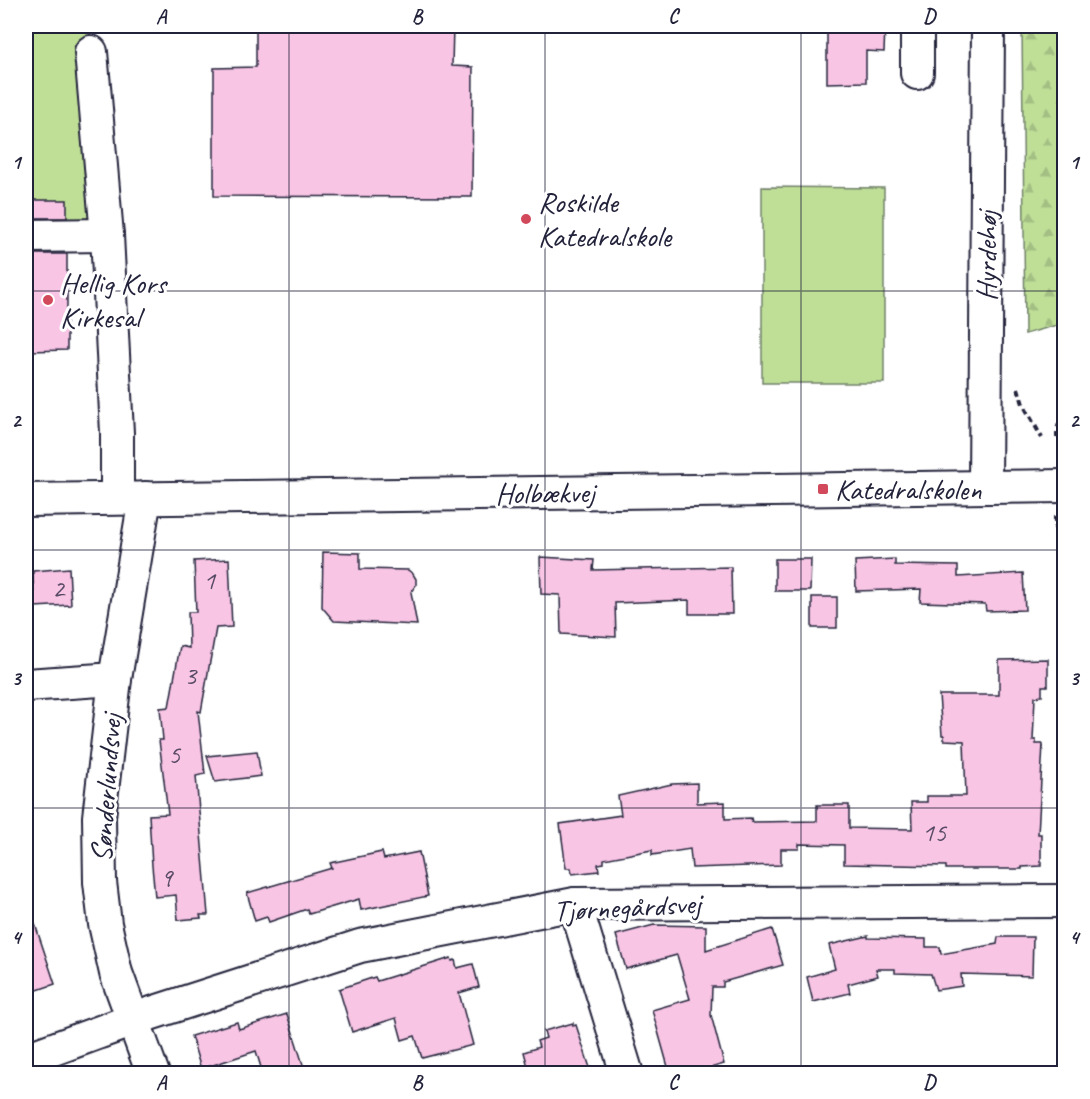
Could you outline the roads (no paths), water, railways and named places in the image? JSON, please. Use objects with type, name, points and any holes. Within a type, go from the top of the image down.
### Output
[{"type":"street","points":[[917,26],[917,73]]},
{"type":"street","name":"Hyrdehøj","points":[[985,487],[988,26]]},
{"type":"street","name":"Sønderlundsvej","points":[[91,52],[107,235],[117,433],[131,498],[115,679],[99,817],[100,882],[105,924],[116,973],[153,1074]]},
{"type":"street","points":[[26,236],[107,235]]},
{"type":"street","name":"Holbækvej","points":[[26,500],[1065,486]]},
{"type":"street","points":[[26,685],[115,679]]},
{"type":"street","name":"Tjørnegårdsvej","points":[[26,1059],[132,1020],[360,946],[575,904],[1065,901]]},
{"type":"street","points":[[575,904],[627,1074]]},
{"type":"place","name":"Roskilde Katedralskole","points":[[526,219]]},
{"type":"place","name":"Hellig Kors Kirkesal","points":[[48,300]]},
{"type":"place","name":"Katedralskolen","points":[[823,489]]}]
